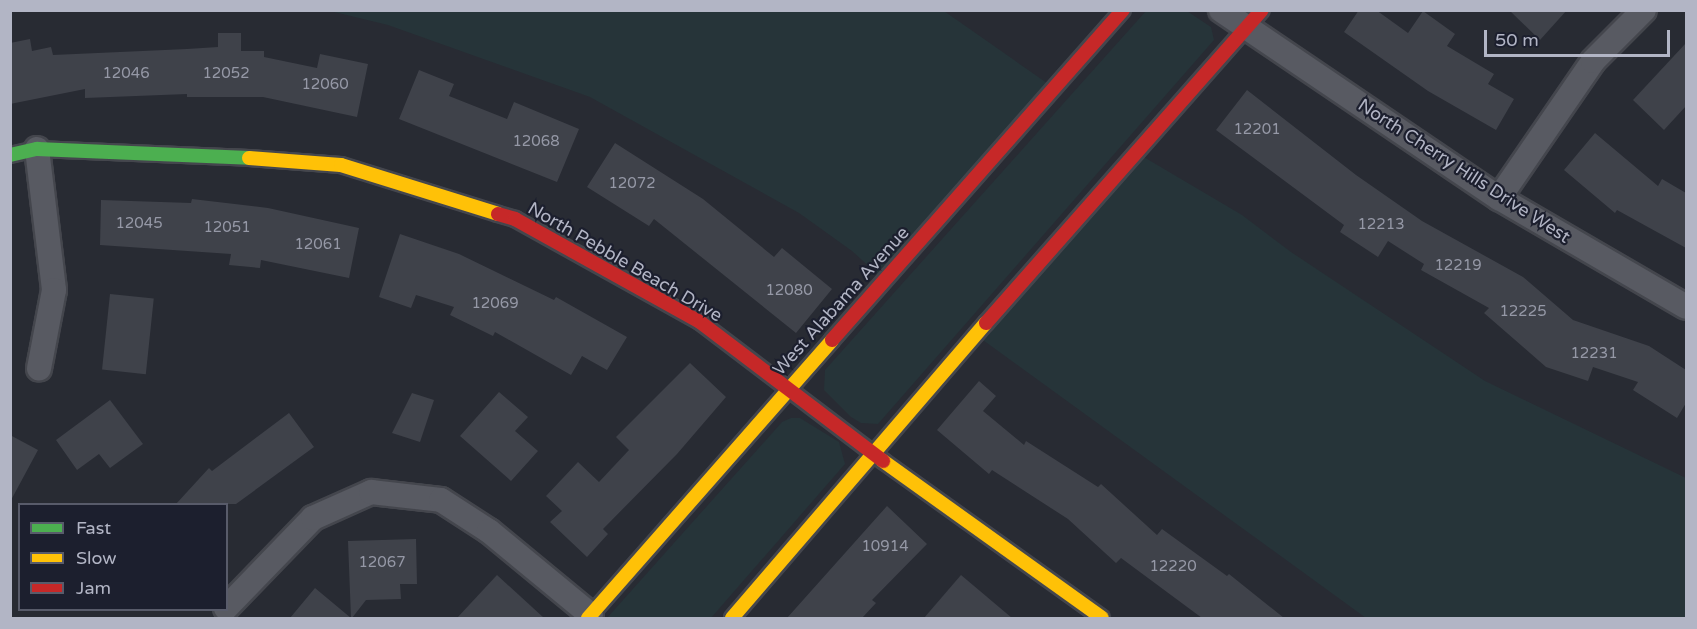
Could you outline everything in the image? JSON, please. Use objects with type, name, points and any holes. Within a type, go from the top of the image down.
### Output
[{"type":"street","name":"West Alabama Avenue","points":[[590,617],[787,389],[1123,10]]},
{"type":"street","name":"North Cherry Hills Drive West","points":[[1221,10],[1254,19],[1498,198],[1686,307]]},
{"type":"street","points":[[1498,198],[1593,61],[1644,10]]},
{"type":"street","points":[[732,618],[872,453],[1254,19]]},
{"type":"street","name":"North Pebble Beach Drive","points":[[10,155],[37,149],[200,155],[341,165],[515,219],[700,322],[872,453],[1102,618]]},
{"type":"street","points":[[37,149],[54,290],[39,369]]},
{"type":"street","points":[[228,607],[313,518],[371,492],[441,500],[489,531],[590,617]]},
{"type":"shaded area","points":[[330,11],[944,11],[1054,88],[884,280],[852,251],[799,213],[590,97],[388,25]]},
{"type":"shaded area","points":[[1146,11],[1187,11],[1211,27],[1214,40],[878,424],[861,423],[851,417],[824,390],[825,370]]},
{"type":"shaded area","points":[[1137,153],[1242,215],[1291,252],[1485,381],[1686,478],[1686,618],[1366,618],[976,335]]},
{"type":"shaded area","points":[[791,418],[800,418],[839,442],[845,464],[711,618],[607,618],[782,422]]},
{"type":"building","points":[[1359,10],[1376,10],[1408,33],[1423,11],[1455,34],[1447,46],[1494,74],[1488,84],[1514,99],[1496,130],[1428,91],[1344,32]]},
{"type":"building","points":[[1509,10],[1567,10],[1540,40]]},
{"type":"building","points":[[218,33],[241,33],[241,51],[264,51],[264,57],[317,68],[320,54],[368,64],[357,117],[263,97],[187,97],[187,94],[85,98],[85,89],[10,104],[10,43],[30,39],[32,51],[51,47],[53,55],[187,49],[218,47]]},
{"type":"building","points":[[1686,43],[1686,106],[1664,130],[1633,100]]},
{"type":"building","points":[[419,70],[454,84],[449,96],[507,119],[514,102],[579,129],[557,182],[399,119]]},
{"type":"building","points":[[1247,90],[1356,175],[1422,221],[1523,277],[1573,320],[1649,346],[1686,370],[1686,403],[1677,418],[1633,390],[1638,382],[1593,367],[1588,381],[1546,367],[1484,313],[1489,308],[1421,270],[1424,264],[1388,241],[1378,257],[1340,232],[1344,225],[1216,130]]},
{"type":"building","points":[[1595,133],[1658,186],[1662,179],[1686,193],[1686,248],[1617,210],[1615,213],[1564,170]]},
{"type":"building","points":[[615,143],[703,199],[774,257],[782,248],[832,289],[796,333],[654,219],[649,226],[587,187]]},
{"type":"building","points":[[192,199],[268,208],[359,228],[349,278],[261,260],[260,268],[229,265],[231,254],[100,245],[101,200],[191,203]]},
{"type":"building","points":[[400,234],[459,254],[554,300],[556,297],[627,337],[607,370],[582,356],[571,375],[495,332],[493,336],[450,315],[454,307],[416,295],[411,308],[379,297]]},
{"type":"building","points":[[110,294],[154,299],[146,374],[102,370]]},
{"type":"building","points":[[690,363],[726,397],[677,454],[603,529],[608,534],[587,557],[550,522],[562,511],[546,496],[578,462],[599,482],[629,450],[616,437]]},
{"type":"building","points":[[979,381],[996,396],[983,411],[1024,445],[1026,441],[1098,487],[1101,484],[1157,535],[1162,529],[1227,576],[1229,574],[1284,618],[1202,618],[1121,558],[1116,563],[1068,519],[992,470],[989,474],[937,430]]},
{"type":"building","points":[[499,392],[528,417],[515,431],[538,451],[511,481],[460,436]]},
{"type":"building","points":[[412,393],[434,400],[420,442],[392,433]]},
{"type":"building","points":[[110,400],[143,444],[110,468],[99,454],[77,470],[56,440]]},
{"type":"building","points":[[289,413],[314,447],[236,504],[177,503],[209,468],[212,471]]},
{"type":"building","points":[[10,435],[38,450],[10,502]]},
{"type":"building","points":[[887,506],[927,544],[872,600],[876,603],[862,618],[787,618]]},
{"type":"building","points":[[416,539],[417,584],[400,584],[401,599],[366,600],[351,618],[348,541]]},
{"type":"building","points":[[497,575],[544,618],[457,618]]},
{"type":"building","points":[[961,575],[1012,618],[924,618]]},
{"type":"building","points":[[315,588],[351,618],[290,618]]},
{"type":"traffic: fast","points":[[10,155],[37,149],[249,158]]},
{"type":"traffic: slow","points":[[249,158],[341,165],[498,214]]},
{"type":"traffic: slow","points":[[732,618],[986,323]]},
{"type":"traffic: slow","points":[[588,618],[832,340]]},
{"type":"traffic: slow","points":[[883,461],[1102,618]]},
{"type":"traffic: jam","points":[[832,340],[1123,10]]},
{"type":"traffic: jam","points":[[986,323],[1262,10]]},
{"type":"traffic: jam","points":[[498,214],[515,219],[700,322],[883,461]]}]
